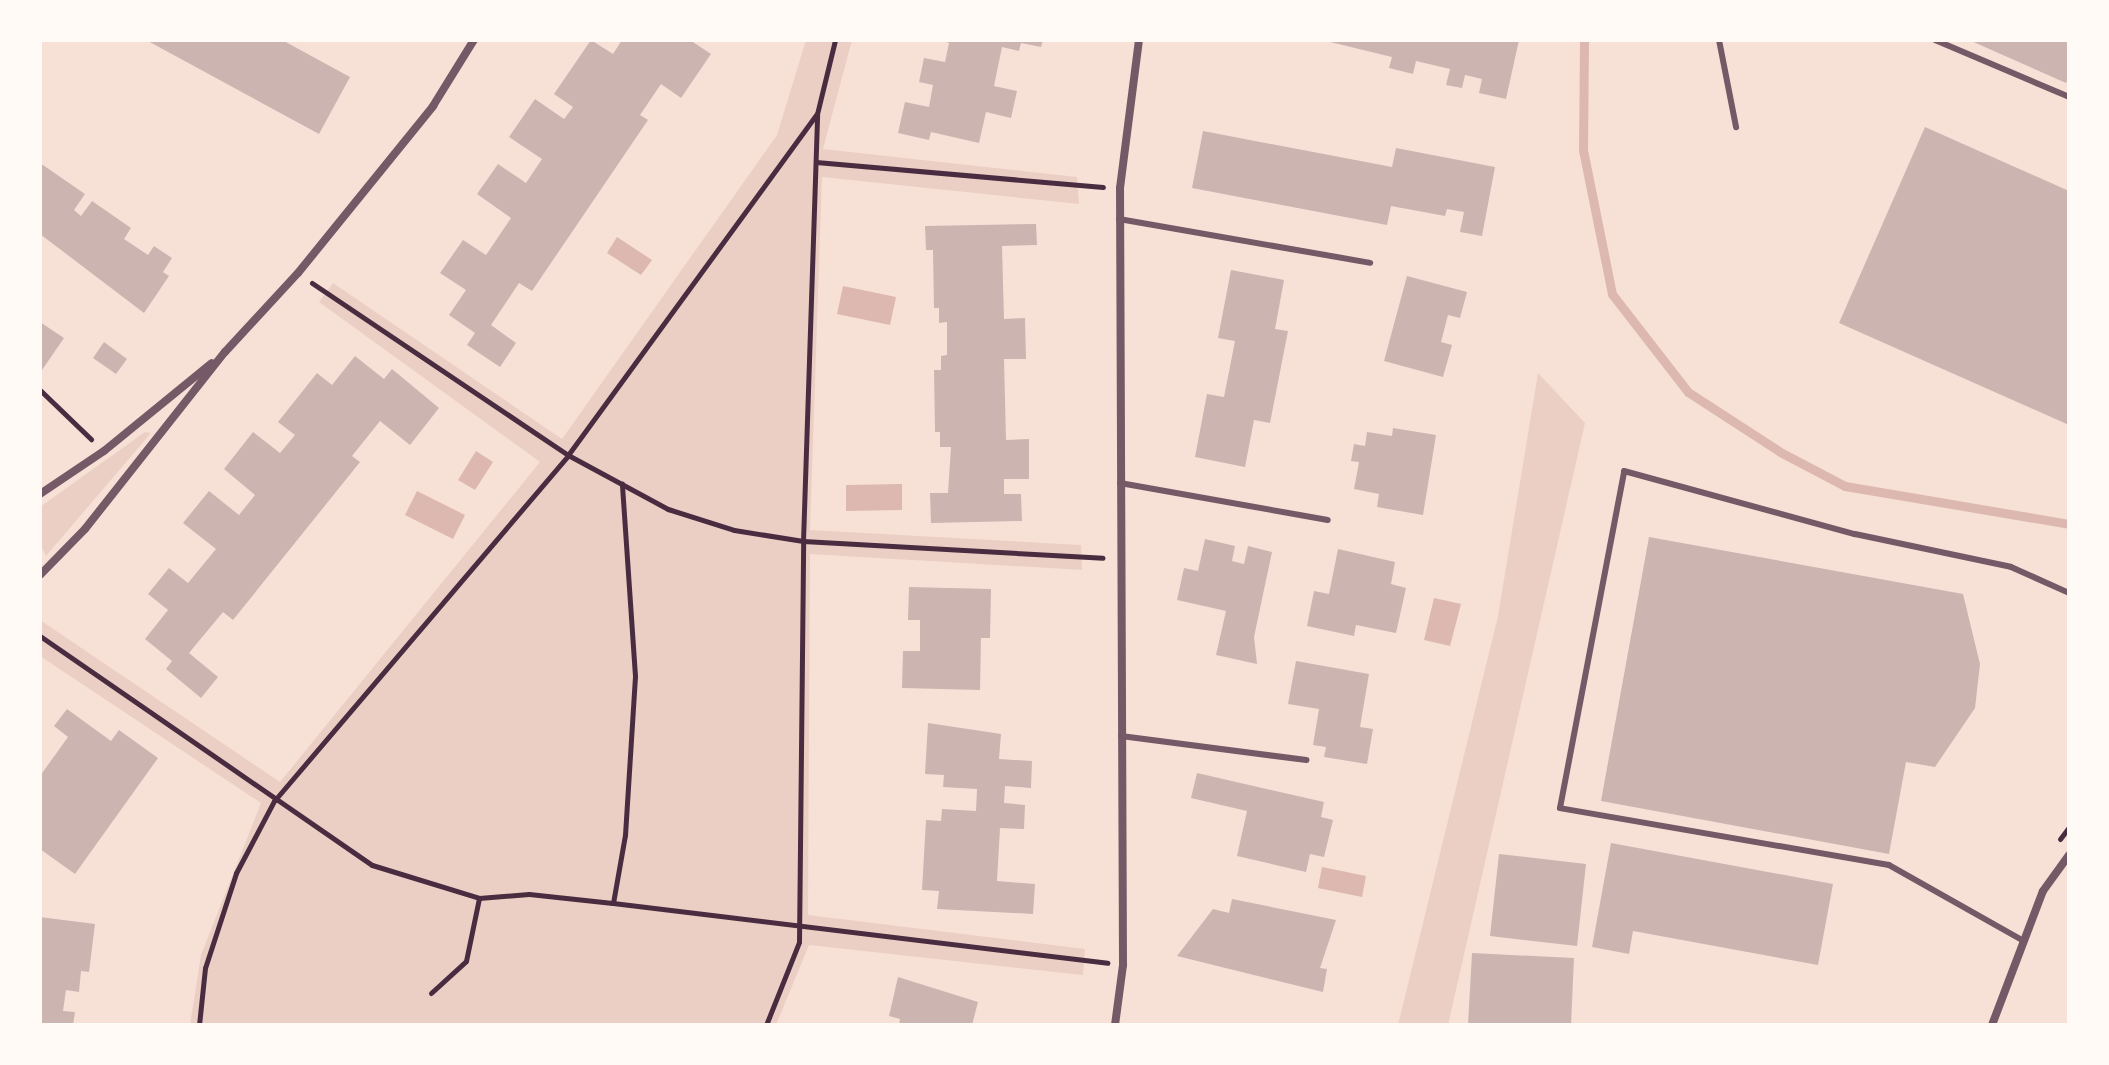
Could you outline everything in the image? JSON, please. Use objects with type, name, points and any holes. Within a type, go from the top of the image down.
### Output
[{"type":"street","points":[[40,575],[85,529],[225,352],[298,273],[433,106],[474,40]]},
{"type":"street","points":[[1115,1025],[1123,965],[1119,219],[1120,188],[1139,40]]},
{"type":"street","points":[[40,494],[104,451],[225,352]]},
{"type":"street","points":[[1992,1025],[2043,891],[2069,855]]},
{"type":"lane","points":[[1719,40],[1736,127]]},
{"type":"lane","points":[[1935,40],[2069,97]]},
{"type":"lane","points":[[1119,219],[1370,263]]},
{"type":"lane","points":[[2022,940],[1889,865],[1560,808],[1624,471],[1841,530],[2011,567],[2069,593]]},
{"type":"lane","points":[[1120,483],[1328,520]]},
{"type":"lane","points":[[1121,736],[1306,760]]},
{"type":"path","points":[[766,1025],[799,942],[803,541],[817,114],[835,40]]},
{"type":"path","points":[[199,1025],[205,968],[236,873],[274,801],[568,455],[817,114]]},
{"type":"path","points":[[816,162],[1120,188]]},
{"type":"path","points":[[298,273],[568,455],[668,509],[734,530],[803,541],[1122,559]]},
{"type":"path","points":[[40,390],[104,451]]},
{"type":"path","points":[[613,903],[625,835],[635,676],[622,482]]},
{"type":"path","points":[[40,636],[274,801],[372,865],[479,898],[529,894],[799,929],[1123,965]]},
{"type":"path","points":[[431,993],[466,961],[479,898]]},
{"type":"shaded area","points":[[806,40],[852,40],[823,149],[1077,177],[1079,204],[822,177],[810,530],[1081,545],[1082,570],[810,554],[808,915],[1085,949],[1083,975],[809,945],[776,1025],[190,1025],[201,955],[261,803],[40,656],[40,620],[280,782],[540,462],[319,302],[333,283],[562,439],[777,135]]},
{"type":"shaded area","points":[[617,237],[652,260],[641,275],[607,253]]},
{"type":"shaded area","points":[[843,286],[896,297],[890,325],[837,314]]},
{"type":"shaded area","points":[[1538,373],[1585,423],[1448,1025],[1398,1025],[1498,616]]},
{"type":"shaded area","points":[[145,432],[151,433],[46,556],[40,544],[40,507]]},
{"type":"shaded area","points":[[476,451],[493,462],[475,490],[458,480]]},
{"type":"shaded area","points":[[902,484],[902,510],[846,511],[846,485]]},
{"type":"shaded area","points":[[417,491],[465,515],[453,539],[405,515]]},
{"type":"shaded area","points":[[1434,598],[1461,604],[1450,646],[1424,640]]},
{"type":"shaded area","points":[[1322,867],[1366,876],[1362,897],[1318,888]]},
{"type":"building","points":[[146,40],[282,40],[350,77],[319,134]]},
{"type":"building","points":[[591,40],[613,54],[622,40],[690,40],[711,54],[681,98],[661,84],[640,115],[648,120],[532,291],[519,283],[491,325],[516,343],[500,367],[467,345],[475,333],[449,315],[466,290],[440,273],[463,240],[486,255],[511,218],[477,194],[498,164],[526,183],[542,159],[509,137],[535,99],[564,119],[573,107],[554,94]]},
{"type":"building","points":[[941,40],[1043,40],[1041,47],[1021,43],[1019,51],[1002,47],[994,86],[1017,91],[1011,118],[986,112],[979,143],[931,132],[929,140],[898,133],[905,102],[929,107],[933,85],[919,82],[924,58],[945,62],[949,43]]},
{"type":"building","points":[[1322,40],[1519,40],[1506,99],[1479,93],[1482,79],[1465,75],[1462,88],[1446,85],[1450,69],[1416,61],[1413,74],[1389,68],[1392,57]]},
{"type":"building","points":[[1969,40],[2069,40],[2069,77],[2066,83]]},
{"type":"building","points":[[1925,127],[2069,191],[2069,425],[1839,323]]},
{"type":"building","points":[[1203,131],[1392,167],[1396,148],[1495,167],[1482,236],[1460,232],[1464,212],[1447,209],[1445,216],[1391,206],[1387,225],[1192,188]]},
{"type":"building","points":[[40,163],[85,194],[74,210],[81,216],[92,201],[131,228],[124,239],[148,255],[154,246],[172,258],[163,272],[169,276],[144,313],[40,234]]},
{"type":"building","points":[[1036,224],[1037,245],[1002,246],[1004,319],[1025,318],[1026,359],[1004,359],[1006,440],[1029,439],[1029,479],[1004,479],[1004,494],[1021,494],[1022,521],[931,523],[930,493],[948,493],[951,447],[940,447],[940,432],[935,432],[934,370],[941,370],[941,356],[947,355],[947,322],[939,323],[939,308],[934,308],[933,250],[926,250],[925,226]]},
{"type":"building","points":[[1231,270],[1284,280],[1275,329],[1288,331],[1270,423],[1254,420],[1245,467],[1195,457],[1207,394],[1224,397],[1235,341],[1218,338]]},
{"type":"building","points":[[1407,276],[1467,292],[1460,318],[1448,315],[1441,342],[1452,345],[1443,377],[1384,361]]},
{"type":"building","points":[[40,322],[64,338],[40,373]]},
{"type":"building","points":[[104,342],[127,359],[116,374],[93,358]]},
{"type":"building","points":[[355,356],[384,379],[392,369],[439,408],[410,445],[380,421],[352,456],[360,462],[233,620],[223,612],[189,653],[218,677],[201,698],[166,669],[172,661],[145,639],[168,610],[148,594],[169,568],[188,583],[216,549],[183,523],[209,491],[239,515],[255,495],[224,469],[253,432],[280,453],[295,435],[278,422],[317,373],[332,385]]},
{"type":"building","points":[[1393,428],[1436,435],[1423,515],[1377,507],[1379,494],[1354,489],[1359,462],[1351,461],[1354,444],[1365,446],[1367,432],[1392,436]]},
{"type":"building","points":[[1649,537],[1963,594],[1980,664],[1975,708],[1935,767],[1906,762],[1889,854],[1601,801]]},
{"type":"building","points":[[1205,539],[1235,546],[1232,561],[1244,564],[1248,546],[1272,552],[1254,637],[1257,664],[1216,655],[1226,611],[1177,600],[1184,568],[1198,571]]},
{"type":"building","points":[[1338,549],[1395,562],[1391,584],[1406,588],[1396,633],[1356,625],[1354,636],[1307,626],[1314,591],[1329,594]]},
{"type":"building","points":[[909,587],[991,589],[990,638],[981,638],[980,690],[902,688],[903,651],[920,651],[920,620],[908,620]]},
{"type":"building","points":[[1296,661],[1369,674],[1360,727],[1373,729],[1367,764],[1324,757],[1326,747],[1313,745],[1319,709],[1288,704]]},
{"type":"building","points":[[67,709],[111,741],[119,730],[158,758],[75,874],[40,849],[40,776],[68,737],[54,726]]},
{"type":"building","points":[[928,723],[1001,734],[999,759],[1032,761],[1031,788],[1005,786],[1004,803],[1025,805],[1024,829],[1000,828],[997,881],[1035,884],[1033,914],[937,909],[939,891],[922,890],[926,820],[941,821],[942,809],[976,811],[977,789],[943,787],[944,775],[925,774]]},
{"type":"building","points":[[1197,773],[1324,802],[1321,817],[1333,820],[1324,857],[1310,854],[1306,872],[1237,856],[1247,811],[1191,798]]},
{"type":"building","points":[[1611,843],[1833,884],[1818,965],[1633,931],[1629,954],[1592,947]]},
{"type":"building","points":[[1499,854],[1586,864],[1577,946],[1490,936]]},
{"type":"building","points":[[1232,899],[1336,920],[1320,968],[1327,969],[1323,992],[1177,956],[1213,909],[1229,913]]},
{"type":"building","points":[[40,917],[95,924],[89,972],[81,971],[79,992],[66,990],[63,1011],[75,1012],[73,1025],[40,1025]]},
{"type":"building","points":[[1472,953],[1574,958],[1571,1025],[1468,1025]]},
{"type":"building","points":[[898,977],[978,1002],[972,1025],[899,1025],[900,1019],[889,1016]]},
{"type":"waterway","points":[[1584,40],[1583,150],[1612,294],[1688,392],[1782,453],[1845,486],[2069,524]]}]
